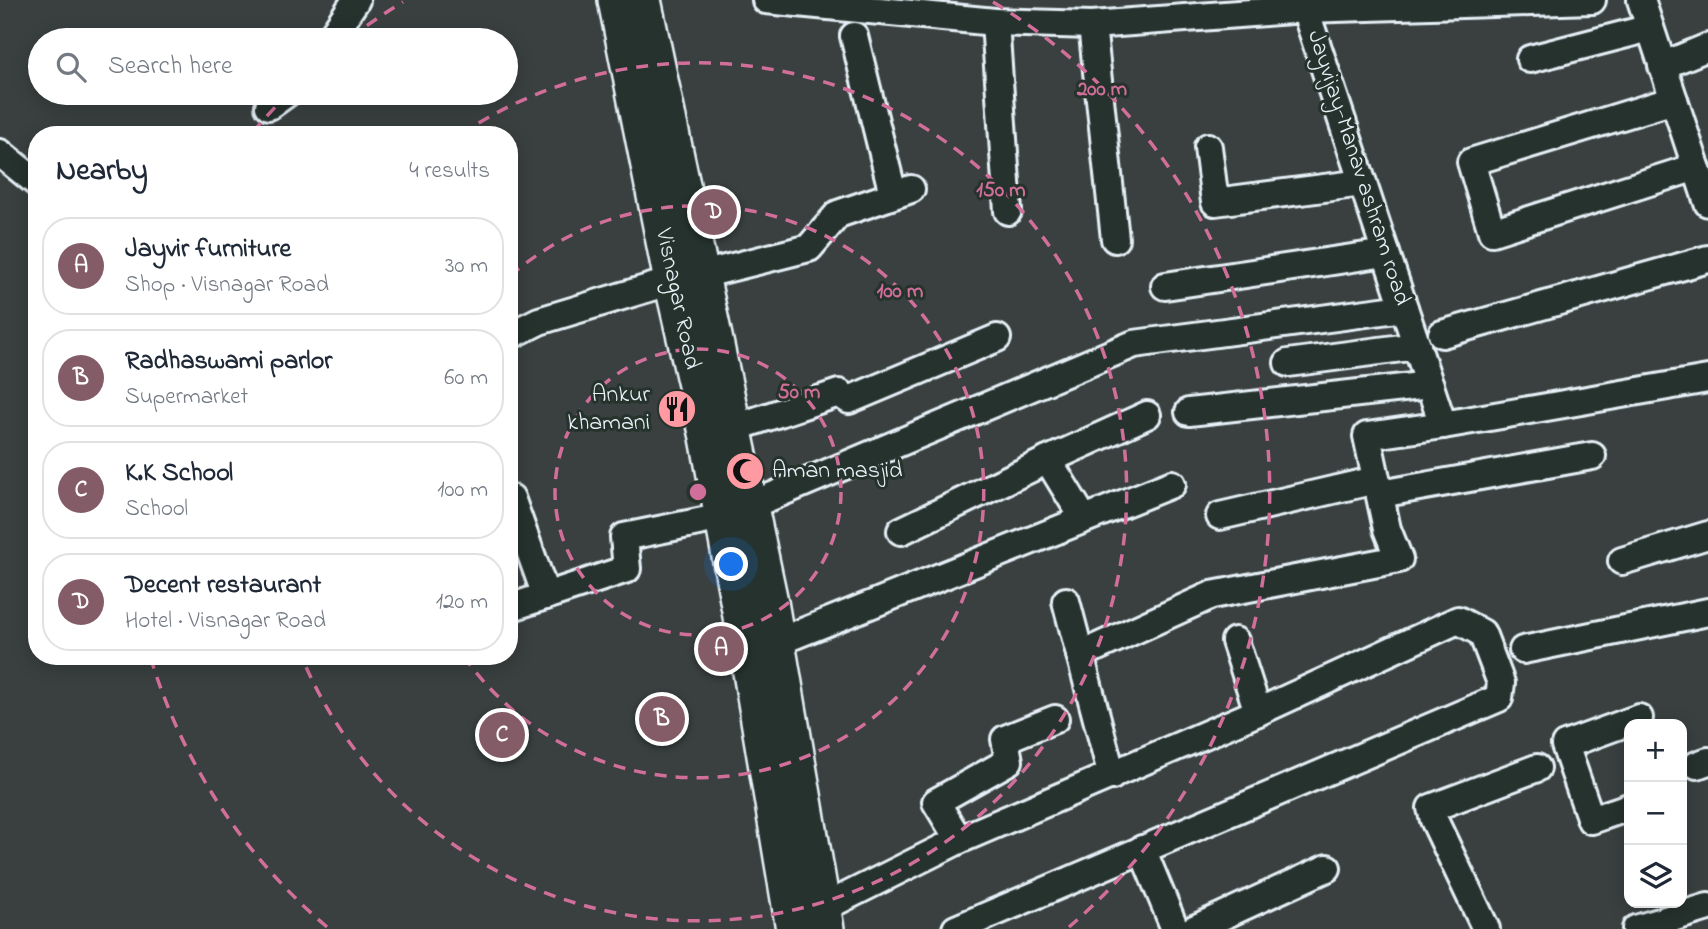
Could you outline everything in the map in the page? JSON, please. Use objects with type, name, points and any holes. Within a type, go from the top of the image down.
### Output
[{"type":"main road","name":"Visnagar Road","points":[[616,0],[690,277],[708,437],[737,512],[809,921]]},
{"type":"main road","points":[[643,0],[690,277],[734,428],[737,512]]},
{"type":"street","points":[[337,28],[356,0]]},
{"type":"street","name":"Jayvijay-Manav ashram road","points":[[773,0],[995,22],[1092,25],[1174,9],[1305,9],[1443,425]]},
{"type":"street","points":[[1305,9],[1592,0]]},
{"type":"street","points":[[1641,0],[1708,204]]},
{"type":"street","points":[[995,22],[1008,211]]},
{"type":"street","points":[[1092,25],[1115,239]]},
{"type":"street","points":[[1530,59],[1650,27]]},
{"type":"street","points":[[518,332],[539,321],[690,277],[809,248],[838,214],[902,192],[854,36]]},
{"type":"street","points":[[1662,66],[1708,47]]},
{"type":"street","points":[[1674,100],[1471,162],[1492,232],[1696,167]]},
{"type":"street","points":[[1208,147],[1215,202],[1363,183]]},
{"type":"street","points":[[0,153],[28,176]]},
{"type":"street","points":[[1164,286],[1386,253]]},
{"type":"street","points":[[1442,334],[1708,259]]},
{"type":"street","points":[[518,605],[627,569],[624,537],[737,512],[1133,344],[1404,309]]},
{"type":"street","points":[[734,428],[839,393],[849,400],[997,338]]},
{"type":"street","points":[[1288,363],[1417,346]]},
{"type":"street","points":[[1080,655],[1212,595],[1399,558],[1387,529],[1367,436],[1708,379]]},
{"type":"street","points":[[1189,412],[1430,384]]},
{"type":"street","points":[[901,531],[1147,415]]},
{"type":"street","points":[[1220,516],[1378,487],[1592,456]]},
{"type":"street","points":[[1048,460],[1084,519]]},
{"type":"street","points":[[763,648],[1172,484]]},
{"type":"street","points":[[518,518],[546,596]]},
{"type":"street","points":[[1622,561],[1708,535]]},
{"type":"street","points":[[1066,601],[1112,776]]},
{"type":"street","points":[[1523,650],[1708,611]]},
{"type":"street","points":[[809,921],[959,840],[1258,712],[1458,620],[1482,632],[1501,683],[1499,698],[956,929]]},
{"type":"street","points":[[1235,641],[1258,712]]},
{"type":"street","points":[[1624,809],[1591,820],[1565,745],[1639,718]]},
{"type":"street","points":[[959,840],[936,802],[1009,761],[1004,739],[1055,719]]},
{"type":"street","points":[[1486,929],[1434,820],[1431,808],[1537,768]]},
{"type":"street","points":[[1142,849],[1175,929]]},
{"type":"street","points":[[1194,929],[1328,867]]},
{"type":"street","points":[[1636,929],[1669,910],[1708,906]]},
{"type":"place","name":"Decent restaurant","points":[[714,212]]},
{"type":"place","name":"Ankur khamani","points":[[677,409]]},
{"type":"place","name":"Aman masjid","points":[[745,471]]},
{"type":"place","name":"Jayvir furniture","points":[[721,649]]},
{"type":"place","name":"Radhaswami parlor","points":[[662,719]]},
{"type":"place","name":"K.K School","points":[[502,735]]}]
